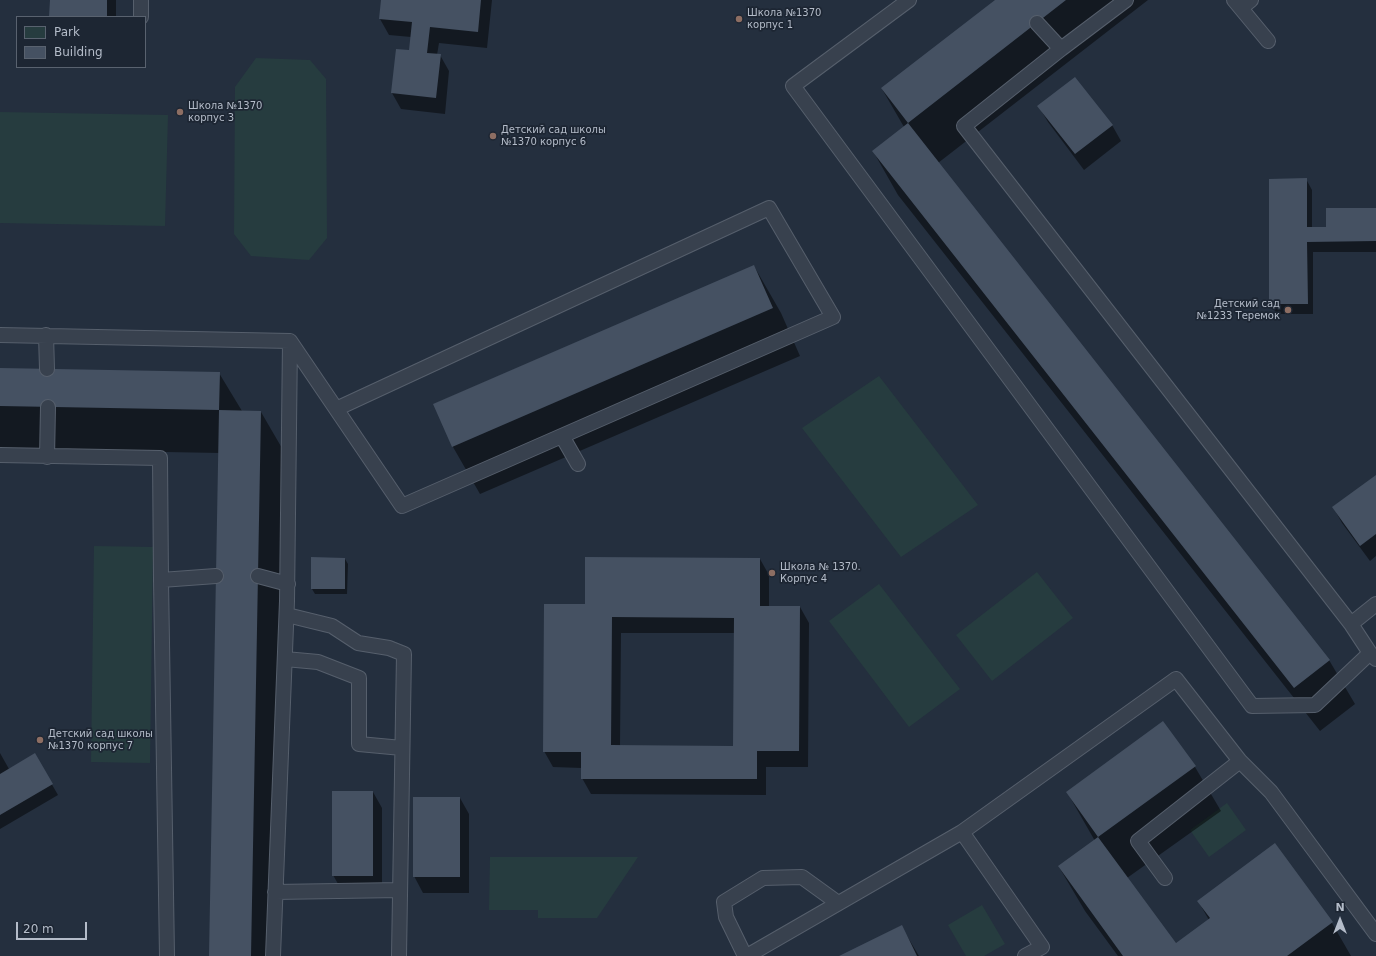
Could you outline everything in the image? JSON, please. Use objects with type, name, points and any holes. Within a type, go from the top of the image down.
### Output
[{"type":"lane","points":[[141,0],[141,16]]},
{"type":"lane","points":[[909,0],[792,86],[1252,706],[1315,705],[1373,656],[1351,624],[964,126],[1061,49],[1126,0]]},
{"type":"lane","points":[[1242,3],[1268,40]]},
{"type":"lane","points":[[1037,23],[1061,49]]},
{"type":"lane","points":[[290,341],[402,506],[833,317],[769,208],[336,408]]},
{"type":"lane","points":[[0,335],[290,341]]},
{"type":"lane","points":[[46,335],[47,368]]},
{"type":"lane","points":[[272,956],[288,584],[290,341]]},
{"type":"lane","points":[[48,406],[48,457]]},
{"type":"lane","points":[[562,436],[578,464]]},
{"type":"lane","points":[[0,455],[160,458],[167,956]]},
{"type":"lane","points":[[161,580],[216,576]]},
{"type":"lane","points":[[258,576],[288,584]]},
{"type":"lane","points":[[1351,624],[1376,604]]},
{"type":"lane","points":[[287,614],[332,626],[358,643],[389,648],[404,654],[399,956]]},
{"type":"lane","points":[[285,659],[318,662],[359,678],[359,744],[402,748]]},
{"type":"lane","points":[[838,903],[802,877],[763,878],[724,902],[726,917],[746,956],[962,832],[1176,679],[1240,761],[1271,792],[1376,934]]},
{"type":"lane","points":[[1165,878],[1138,841],[1240,761]]},
{"type":"lane","points":[[962,832],[1042,947],[1025,956]]},
{"type":"lane","points":[[275,892],[400,890]]},
{"type":"green space","points":[[256,58],[310,60],[326,79],[327,238],[309,260],[251,256],[234,234],[235,87]]},
{"type":"green space","points":[[0,112],[168,115],[165,226],[0,223]]},
{"type":"green space","points":[[879,376],[978,505],[901,557],[802,428]]},
{"type":"green space","points":[[94,546],[153,547],[150,763],[91,762]]},
{"type":"green space","points":[[1037,572],[1073,618],[992,681],[956,635]]},
{"type":"green space","points":[[879,584],[960,689],[909,727],[829,621]]},
{"type":"green space","points":[[1227,803],[1246,830],[1209,857],[1190,830]]},
{"type":"green space","points":[[490,857],[638,857],[597,918],[538,918],[538,910],[489,910]]},
{"type":"green space","points":[[982,905],[1005,944],[984,956],[966,956],[948,925]]},
{"type":"building","points":[[50,0],[107,0],[107,16],[49,16]]},
{"type":"building","points":[[381,0],[481,0],[478,32],[430,27],[427,53],[441,54],[436,98],[391,93],[396,49],[409,50],[412,22],[379,19]]},
{"type":"building","points":[[995,0],[1066,0],[908,123],[881,88]]},
{"type":"building","points":[[1075,77],[1113,125],[1075,154],[1037,106]]},
{"type":"building","points":[[908,123],[1330,660],[1294,688],[872,151]]},
{"type":"building","points":[[1307,178],[1307,227],[1326,227],[1326,208],[1376,208],[1376,241],[1307,242],[1308,304],[1269,304],[1269,179]]},
{"type":"building","points":[[754,265],[773,308],[452,447],[433,404]]},
{"type":"building","points":[[0,368],[220,372],[219,410],[0,406]]},
{"type":"building","points":[[219,410],[261,411],[251,956],[209,956]]},
{"type":"building","points":[[1376,475],[1376,534],[1360,546],[1332,507]]},
{"type":"building","points":[[311,557],[345,558],[345,589],[311,589]]},
{"type":"building","points":[[585,557],[760,558],[760,606],[800,606],[799,751],[757,751],[757,779],[581,779],[581,752],[543,752],[544,604],[585,604]],"holes":[[[612,617],[734,618],[733,746],[611,745]]]},
{"type":"building","points":[[1163,721],[1196,766],[1098,837],[1066,792]]},
{"type":"building","points":[[35,753],[53,784],[0,815],[0,774]]},
{"type":"building","points":[[332,791],[373,791],[373,876],[332,876]]},
{"type":"building","points":[[413,797],[460,797],[460,877],[413,877]]},
{"type":"building","points":[[1098,837],[1176,943],[1210,918],[1197,901],[1275,843],[1333,922],[1287,956],[1123,956],[1058,866]]},
{"type":"building","points":[[902,925],[917,956],[839,956]]},
{"type":"place","name":"Школа №1370 корпус 1","points":[[739,19]]},
{"type":"place","name":"Школа №1370 корпус 3","points":[[180,112]]},
{"type":"place","name":"Детский сад школы №1370 корпус 6","points":[[493,136]]},
{"type":"place","name":"Детский сад №1233 Теремок","points":[[1288,310]]},
{"type":"place","name":"Школа № 1370. Корпус 4","points":[[772,573]]},
{"type":"place","name":"Детский сад школы №1370 корпус 7","points":[[40,740]]}]
